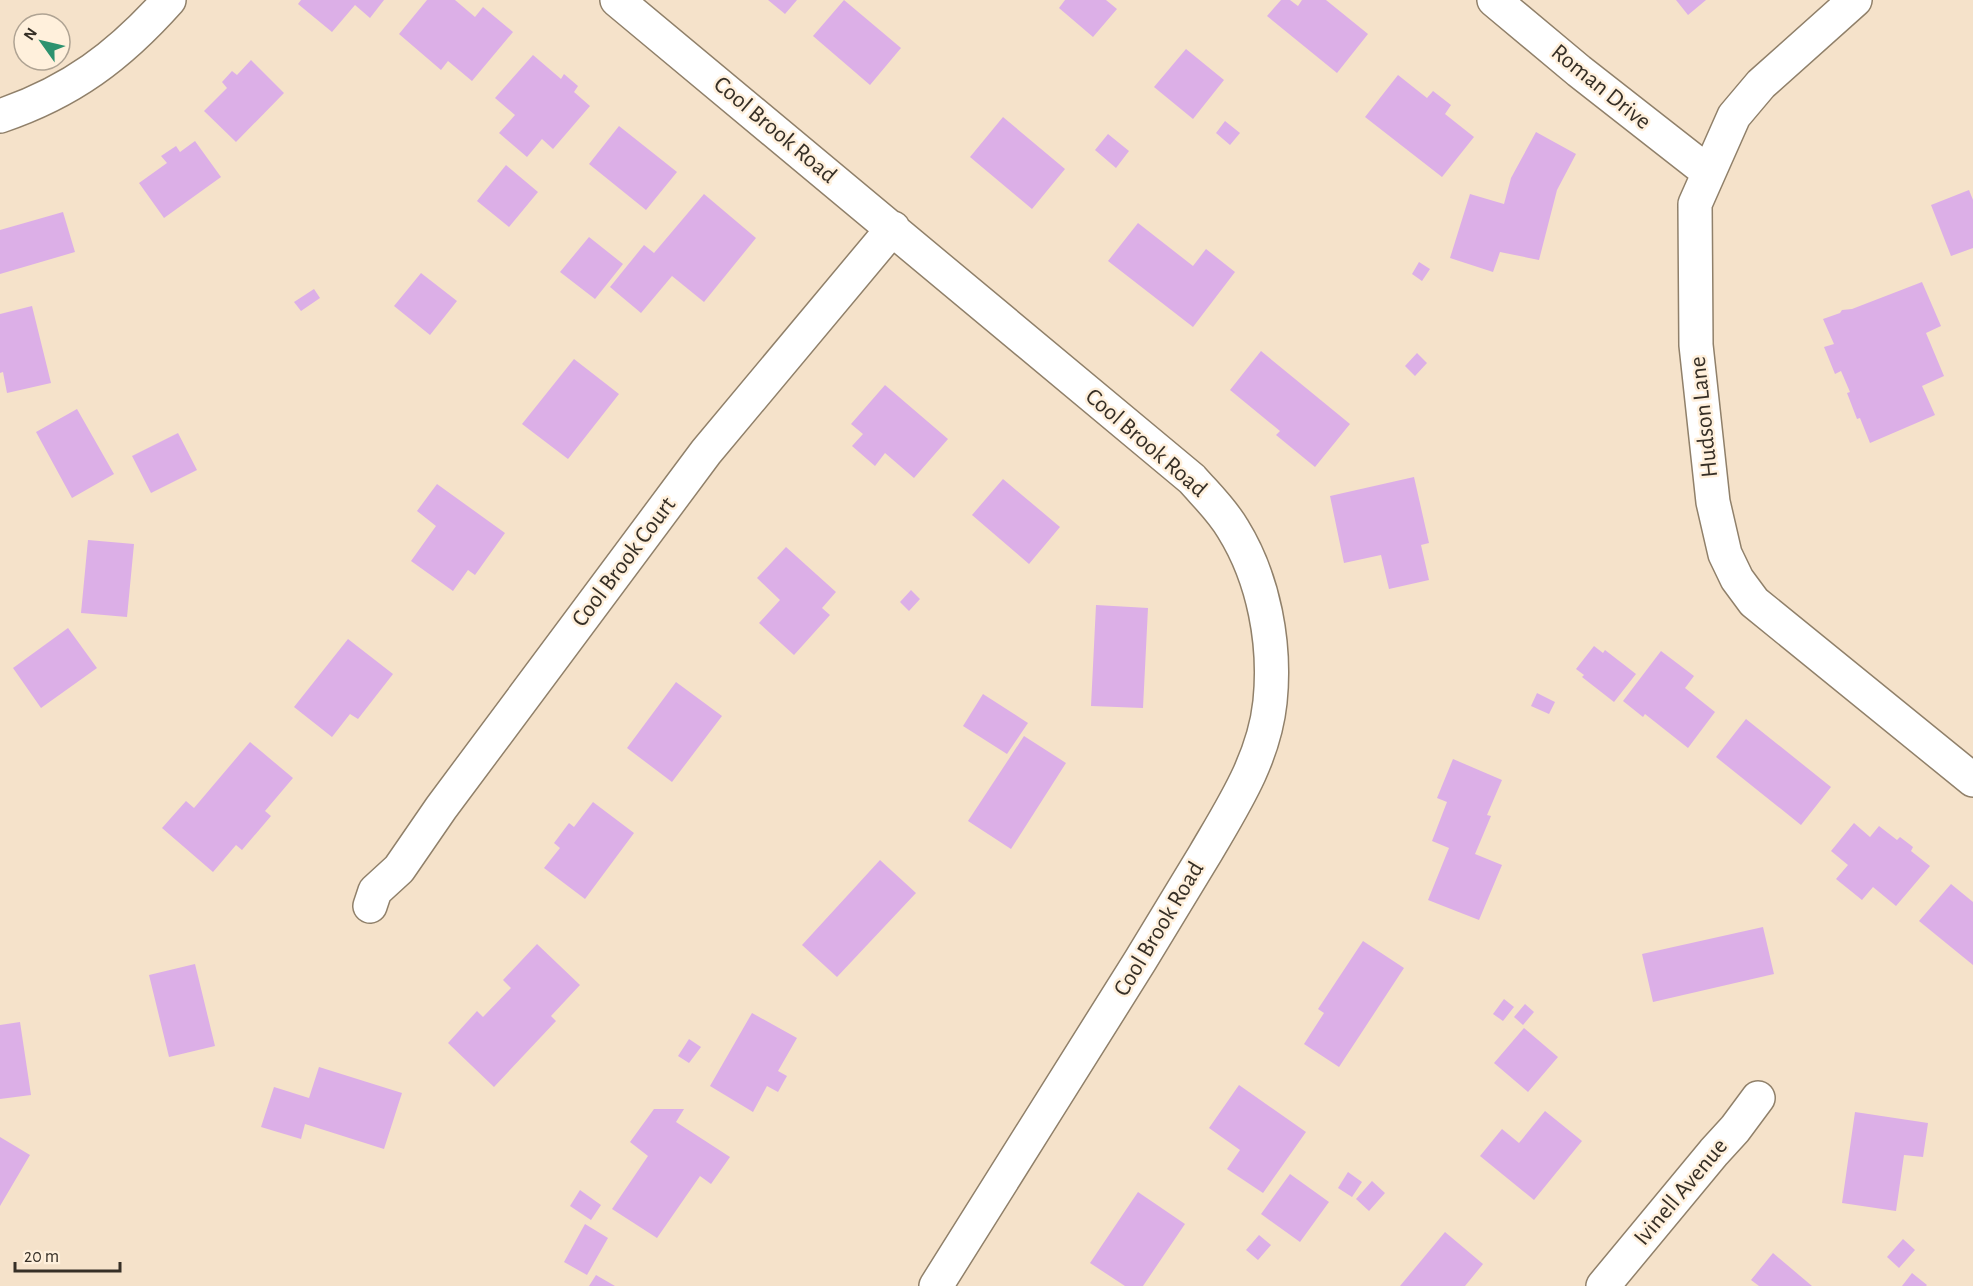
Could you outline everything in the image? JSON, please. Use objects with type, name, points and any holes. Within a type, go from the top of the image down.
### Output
[{"type":"street","points":[[0,116],[56,94],[93,71],[127,45],[169,0]]},
{"type":"street","name":"Cool Brook Road","points":[[617,0],[1192,479],[1233,528],[1249,558],[1264,605],[1272,668],[1270,704],[1263,739],[1251,773],[1157,933],[936,1286]]},
{"type":"street","name":"Roman Drive","points":[[1494,0],[1579,71],[1708,172]]},
{"type":"street","name":"Hudson Lane","points":[[1856,0],[1761,84],[1734,116],[1695,204],[1696,345],[1713,502],[1725,554],[1737,579],[1754,602],[1973,780]]},
{"type":"street","name":"Cool Brook Court","points":[[370,906],[375,891],[399,869],[441,808],[706,452],[893,228]]},
{"type":"street","name":"Ivinell Avenue","points":[[1603,1286],[1735,1129],[1758,1098]]},
{"type":"building","points":[[301,0],[384,0],[370,18],[355,5],[332,32],[298,4]]},
{"type":"building","points":[[427,0],[455,0],[475,17],[483,7],[513,32],[472,81],[448,61],[441,70],[399,34]]},
{"type":"building","points":[[768,0],[797,0],[785,14]]},
{"type":"building","points":[[844,0],[901,48],[870,85],[813,36]]},
{"type":"building","points":[[1065,0],[1106,0],[1117,9],[1093,37],[1059,8]]},
{"type":"building","points":[[1281,0],[1290,0],[1298,6],[1302,0],[1326,0],[1368,34],[1337,73],[1267,16]]},
{"type":"building","points":[[1676,0],[1706,0],[1688,15]]},
{"type":"building","points":[[1186,49],[1224,80],[1193,119],[1154,87]]},
{"type":"building","points":[[533,55],[561,79],[564,74],[578,86],[574,92],[590,106],[553,149],[542,139],[527,157],[499,133],[515,115],[495,98]]},
{"type":"building","points":[[251,60],[284,93],[236,142],[204,111],[227,88],[222,82],[232,71],[237,75]]},
{"type":"building","points":[[1398,75],[1427,98],[1433,91],[1451,105],[1445,114],[1474,137],[1442,177],[1365,117]]},
{"type":"building","points":[[1003,117],[1065,169],[1032,209],[970,157]]},
{"type":"building","points":[[1225,121],[1240,133],[1230,145],[1216,133]]},
{"type":"building","points":[[619,126],[677,172],[646,210],[589,164]]},
{"type":"building","points":[[1536,132],[1576,154],[1557,190],[1539,260],[1500,252],[1493,272],[1450,258],[1470,194],[1504,204],[1511,178]]},
{"type":"building","points":[[1108,134],[1129,151],[1116,168],[1095,150]]},
{"type":"building","points":[[195,141],[221,177],[164,218],[139,183],[167,163],[161,156],[176,146],[180,152]]},
{"type":"building","points":[[506,165],[538,192],[509,227],[477,201]]},
{"type":"building","points":[[1969,190],[1973,200],[1973,248],[1951,256],[1931,205]]},
{"type":"building","points":[[704,194],[756,238],[704,302],[672,276],[641,313],[610,287],[644,245],[654,253]]},
{"type":"building","points":[[63,212],[75,252],[0,274],[0,230]]},
{"type":"building","points":[[1138,223],[1193,266],[1206,249],[1235,272],[1193,327],[1108,261]]},
{"type":"building","points":[[589,237],[623,264],[595,299],[560,272]]},
{"type":"building","points":[[1419,262],[1430,269],[1422,281],[1412,274]]},
{"type":"building","points":[[421,273],[457,301],[430,335],[394,306]]},
{"type":"building","points":[[1922,282],[1941,326],[1926,333],[1944,376],[1922,386],[1935,415],[1870,443],[1860,418],[1857,419],[1847,393],[1850,392],[1841,371],[1835,374],[1824,347],[1834,344],[1823,319]]},
{"type":"building","points":[[314,289],[320,298],[301,311],[294,302]]},
{"type":"building","points":[[32,306],[51,383],[7,393],[3,372],[0,373],[0,314]]},
{"type":"building","points":[[1261,351],[1350,424],[1315,467],[1276,435],[1280,431],[1230,390]]},
{"type":"building","points":[[1417,353],[1427,363],[1415,376],[1405,366]]},
{"type":"building","points":[[574,359],[619,394],[568,459],[522,424]]},
{"type":"building","points":[[885,385],[948,439],[914,478],[885,453],[875,466],[852,446],[863,434],[851,424]]},
{"type":"building","points":[[77,409],[114,474],[72,498],[36,432]]},
{"type":"building","points":[[178,433],[197,470],[151,493],[132,456]]},
{"type":"building","points":[[1414,477],[1429,543],[1421,545],[1429,580],[1389,589],[1381,555],[1344,563],[1330,496]]},
{"type":"building","points":[[1003,479],[1060,527],[1029,564],[972,515]]},
{"type":"building","points":[[437,484],[505,533],[475,575],[468,570],[453,591],[411,561],[436,526],[417,511]]},
{"type":"building","points":[[88,540],[134,544],[127,617],[81,613]]},
{"type":"building","points":[[786,547],[836,592],[822,608],[830,615],[794,655],[759,623],[780,600],[757,578]]},
{"type":"building","points":[[911,590],[920,599],[909,611],[900,602]]},
{"type":"building","points":[[1096,605],[1148,608],[1143,708],[1091,706]]},
{"type":"building","points":[[68,628],[97,668],[41,708],[13,668]]},
{"type":"building","points":[[348,639],[393,674],[358,719],[350,714],[332,737],[294,707]]},
{"type":"building","points":[[1594,646],[1603,653],[1605,650],[1636,674],[1614,702],[1582,677],[1584,675],[1576,669]]},
{"type":"building","points":[[1661,651],[1694,676],[1685,688],[1715,712],[1688,748],[1645,714],[1643,717],[1623,701]]},
{"type":"building","points":[[676,682],[722,716],[672,782],[627,748]]},
{"type":"building","points":[[1537,693],[1555,702],[1549,714],[1531,706]]},
{"type":"building","points":[[983,694],[1028,723],[1007,754],[963,726]]},
{"type":"building","points":[[1746,719],[1831,787],[1801,825],[1716,757]]},
{"type":"building","points":[[1024,736],[1066,763],[1011,849],[968,821]]},
{"type":"building","points":[[250,742],[293,778],[265,811],[271,816],[242,850],[236,845],[213,872],[162,828],[186,801],[194,808]]},
{"type":"building","points":[[1453,759],[1502,780],[1487,815],[1491,816],[1475,854],[1502,865],[1479,920],[1428,900],[1449,848],[1432,841],[1447,802],[1437,798]]},
{"type":"building","points":[[593,802],[634,833],[585,899],[544,868],[560,848],[554,843],[569,823],[574,827]]},
{"type":"building","points":[[1854,823],[1870,837],[1879,826],[1897,840],[1900,837],[1913,847],[1911,851],[1930,866],[1896,906],[1873,887],[1862,900],[1836,879],[1848,865],[1831,851]]},
{"type":"building","points":[[880,860],[916,893],[837,977],[802,945]]},
{"type":"building","points":[[1951,884],[1973,902],[1973,965],[1919,921]]},
{"type":"building","points":[[1763,927],[1774,974],[1653,1002],[1642,954]]},
{"type":"building","points":[[1363,941],[1404,968],[1339,1067],[1304,1044],[1324,1013],[1318,1009]]},
{"type":"building","points":[[537,944],[580,985],[551,1016],[556,1021],[494,1087],[448,1043],[477,1011],[483,1017],[511,988],[503,980]]},
{"type":"building","points":[[195,964],[215,1046],[169,1057],[149,975]]},
{"type":"building","points":[[1504,999],[1514,1007],[1503,1021],[1493,1014]]},
{"type":"building","points":[[1525,1004],[1534,1012],[1523,1025],[1514,1017]]},
{"type":"building","points":[[752,1013],[797,1038],[778,1071],[787,1076],[778,1092],[767,1086],[753,1112],[710,1086]]},
{"type":"building","points":[[20,1022],[31,1095],[0,1099],[0,1025]]},
{"type":"building","points":[[1524,1028],[1558,1057],[1528,1092],[1494,1063]]},
{"type":"building","points":[[689,1039],[701,1047],[689,1063],[678,1056]]},
{"type":"building","points":[[319,1067],[402,1093],[384,1149],[305,1124],[301,1139],[261,1127],[274,1087],[309,1098]]},
{"type":"building","points":[[1239,1085],[1306,1132],[1263,1193],[1227,1169],[1240,1150],[1209,1128]]},
{"type":"building","points":[[654,1109],[684,1109],[676,1122],[730,1157],[711,1184],[700,1176],[657,1238],[612,1209],[648,1156],[630,1142]]},
{"type":"building","points":[[1545,1111],[1582,1141],[1534,1200],[1480,1156],[1502,1129],[1519,1143]]},
{"type":"building","points":[[1855,1112],[1928,1123],[1923,1157],[1904,1155],[1896,1211],[1842,1203]]},
{"type":"building","points":[[0,1137],[30,1155],[0,1206]]},
{"type":"building","points":[[1348,1172],[1362,1182],[1352,1197],[1338,1188]]},
{"type":"building","points":[[1290,1174],[1329,1202],[1300,1242],[1261,1214]]},
{"type":"building","points":[[1372,1181],[1385,1193],[1369,1211],[1356,1199]]},
{"type":"building","points":[[580,1190],[601,1205],[591,1220],[570,1206]]},
{"type":"building","points":[[1138,1192],[1185,1224],[1143,1286],[1125,1286],[1090,1263]]},
{"type":"building","points":[[585,1224],[608,1238],[587,1275],[564,1262]]},
{"type":"building","points":[[1445,1232],[1483,1264],[1465,1286],[1400,1286]]},
{"type":"building","points":[[1259,1235],[1271,1245],[1258,1260],[1246,1250]]},
{"type":"building","points":[[1903,1239],[1915,1250],[1899,1268],[1887,1257]]},
{"type":"building","points":[[1773,1253],[1812,1286],[1759,1286],[1751,1280]]},
{"type":"building","points":[[1912,1273],[1927,1285],[1902,1286]]},
{"type":"building","points":[[596,1275],[615,1286],[589,1286]]}]
